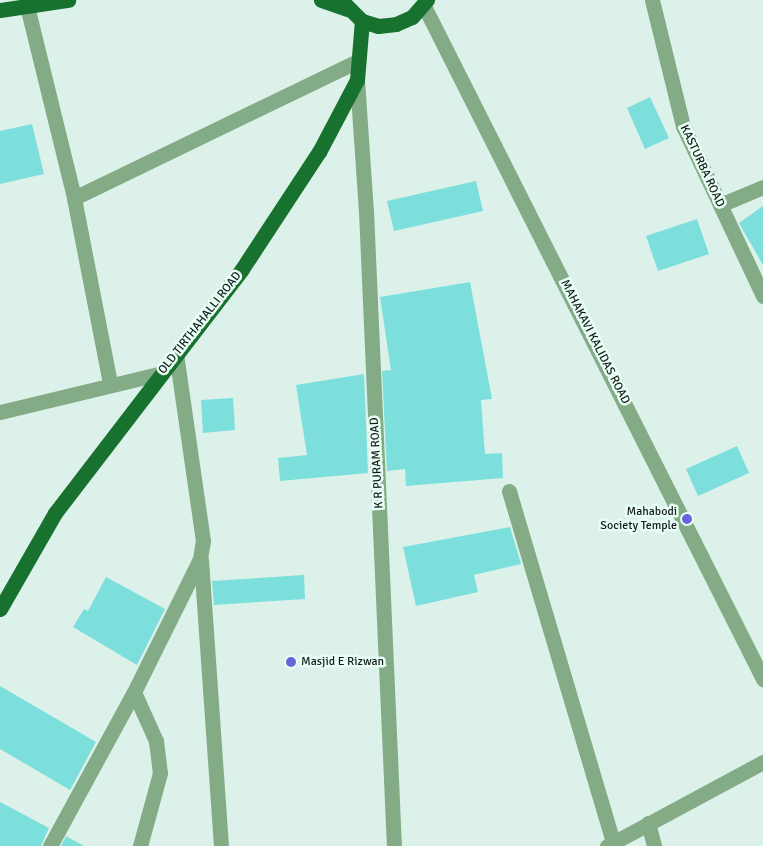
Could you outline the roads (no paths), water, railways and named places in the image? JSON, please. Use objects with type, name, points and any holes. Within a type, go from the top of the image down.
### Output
[{"type":"main road","points":[[0,10],[68,0]]},
{"type":"main road","points":[[321,0],[344,5],[362,21],[378,26],[396,24],[412,18],[426,3]]},
{"type":"main road","name":"OLD TIRTHAHALLI ROAD","points":[[0,609],[55,513],[268,230],[319,152],[357,80],[362,21]]},
{"type":"street","name":"KASTURBA ROAD","points":[[652,0],[683,126],[763,296]]},
{"type":"street","name":"MAHAKAVI KALIDAS ROAD","points":[[426,3],[763,679]]},
{"type":"street","points":[[27,6],[74,198],[110,383]]},
{"type":"street","points":[[74,198],[358,61]]},
{"type":"street","name":"K R PURAM ROAD","points":[[357,80],[367,241],[394,846]]},
{"type":"street","points":[[720,205],[763,187]]},
{"type":"street","points":[[176,354],[203,541],[200,559],[221,846]]},
{"type":"street","points":[[0,412],[110,383],[162,373]]},
{"type":"street","points":[[509,491],[610,844],[763,762]]},
{"type":"street","points":[[50,846],[134,692],[200,559]]},
{"type":"street","points":[[134,692],[156,741],[160,774],[140,846]]},
{"type":"street","points":[[648,823],[654,846]]},
{"type":"place","name":"Mahabodi Society Temple","points":[[687,519]]},
{"type":"place","name":"Masjid E Rizwan","points":[[291,662]]}]
